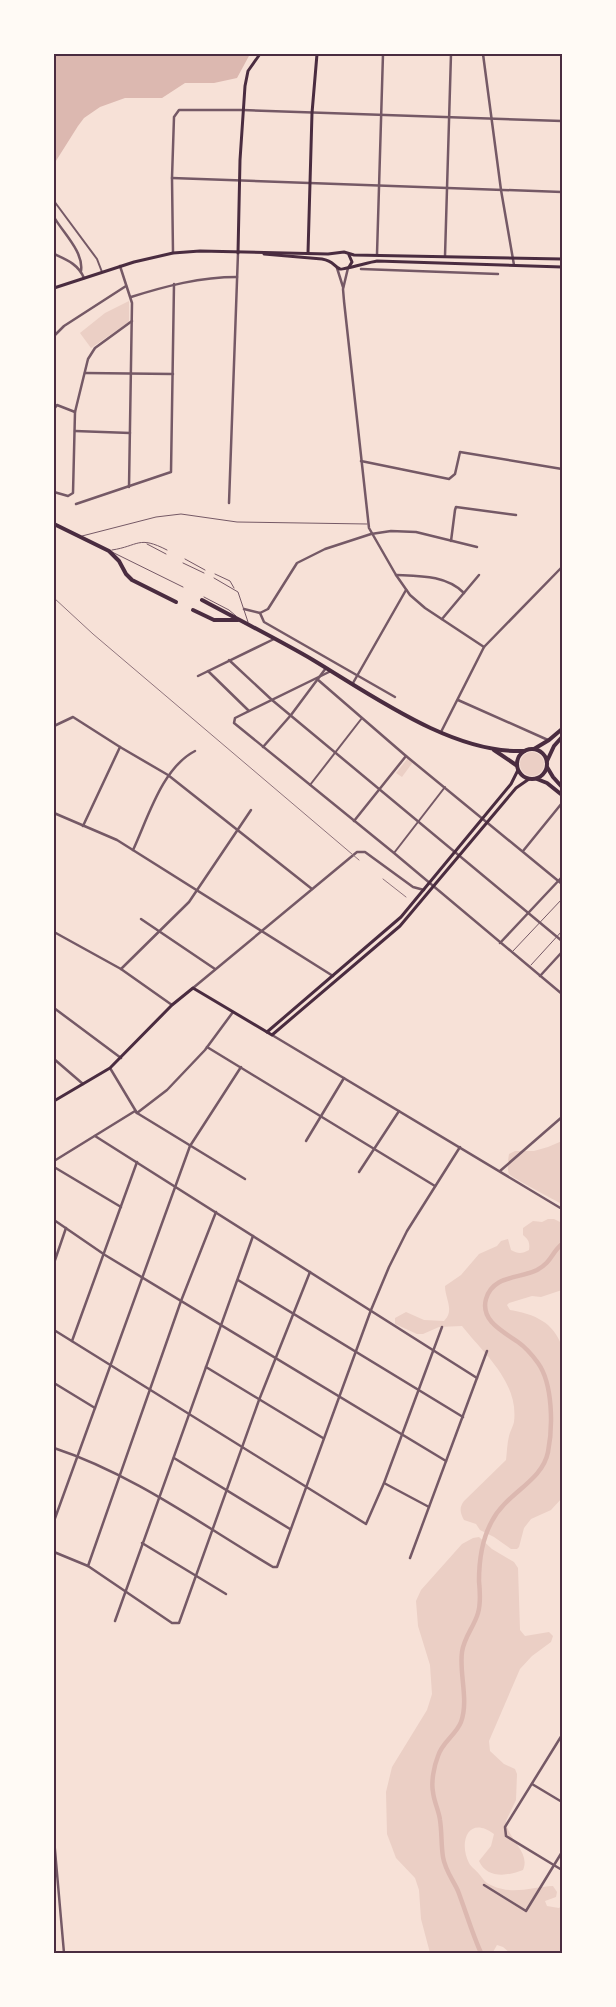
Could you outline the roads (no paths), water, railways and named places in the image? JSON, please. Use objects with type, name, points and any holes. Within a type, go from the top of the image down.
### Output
[{"type":"main road","points":[[238,253],[239,181],[246,76],[260,54]]},
{"type":"main road","points":[[308,253],[312,112],[317,54]]},
{"type":"main road","points":[[54,288],[120,266],[173,253],[194,251],[238,253],[344,252],[349,255],[377,254],[562,259]]},
{"type":"main road","points":[[258,253],[322,259],[336,265],[341,270],[377,261],[562,268]]},
{"type":"main road","points":[[336,265],[336,257],[339,253]]},
{"type":"main road","points":[[349,255],[352,262],[349,268]]},
{"type":"main road","points":[[54,524],[108,551],[119,561],[126,574],[132,580],[176,602]]},
{"type":"main road","points":[[203,599],[415,720],[471,744],[492,749],[524,751],[534,749],[562,729]]},
{"type":"main road","points":[[193,610],[214,620],[240,620]]},
{"type":"main road","points":[[492,749],[517,768],[523,777],[529,779],[537,778],[544,774],[547,761],[554,746],[562,738]]},
{"type":"main road","points":[[534,749],[543,754],[547,761]]},
{"type":"main road","points":[[267,1032],[392,927],[430,884],[511,784],[517,768],[518,758],[524,751]]},
{"type":"main road","points":[[547,767],[552,777],[562,787]]},
{"type":"main road","points":[[537,778],[548,783],[562,795]]},
{"type":"main road","points":[[54,1101],[110,1068],[172,1005],[193,988],[272,1035],[394,932],[516,788],[529,779]]},
{"type":"street","points":[[377,254],[382,54]]},
{"type":"street","points":[[445,256],[452,54]]},
{"type":"street","points":[[483,54],[501,190],[514,266]]},
{"type":"street","points":[[173,253],[172,178],[174,117],[177,111],[243,110],[562,121]]},
{"type":"street","points":[[172,178],[562,192]]},
{"type":"street","points":[[54,201],[97,259],[102,272]]},
{"type":"street","points":[[54,217],[77,250],[82,264],[81,271]]},
{"type":"street","points":[[229,503],[238,253]]},
{"type":"street","points":[[54,254],[74,263],[84,278]]},
{"type":"street","points":[[434,272],[435,263]]},
{"type":"street","points":[[336,265],[344,289],[361,461],[368,524],[371,534],[406,590],[417,601],[484,647]]},
{"type":"street","points":[[120,266],[131,297],[132,321],[129,487]]},
{"type":"street","points":[[344,289],[349,268]]},
{"type":"street","points":[[361,268],[498,274]]},
{"type":"street","points":[[131,297],[174,284],[206,278],[237,277]]},
{"type":"street","points":[[76,504],[171,472],[174,284]]},
{"type":"street","points":[[54,336],[64,326],[126,286]]},
{"type":"street","points":[[54,492],[68,496],[74,493],[75,412],[88,359],[95,348],[132,321]]},
{"type":"street","points":[[84,373],[173,374]]},
{"type":"street","points":[[54,409],[57,405],[60,405],[75,412]]},
{"type":"street","points":[[75,431],[130,433]]},
{"type":"street","points":[[361,461],[449,479],[455,474],[460,452],[562,469]]},
{"type":"street","points":[[452,541],[456,507],[516,515]]},
{"type":"street","points":[[244,609],[260,613],[268,609],[297,563],[325,549],[371,534],[405,531],[477,547]]},
{"type":"street","points":[[441,732],[484,647],[562,567]]},
{"type":"street","points":[[396,575],[431,577],[452,584],[464,593]]},
{"type":"street","points":[[442,619],[480,575]]},
{"type":"street","points":[[353,684],[406,590]]},
{"type":"street","points":[[260,613],[264,622],[394,697]]},
{"type":"street","points":[[198,676],[274,638]]},
{"type":"street","points":[[229,660],[272,700],[562,941]]},
{"type":"street","points":[[263,747],[291,715],[326,668]]},
{"type":"street","points":[[208,671],[249,711]]},
{"type":"street","points":[[331,671],[235,718],[235,724],[394,853],[562,994]]},
{"type":"street","points":[[317,679],[406,756],[562,884]]},
{"type":"street","points":[[458,700],[549,740]]},
{"type":"street","points":[[54,726],[73,717],[168,775],[312,889]]},
{"type":"street","points":[[310,785],[362,718]]},
{"type":"street","points":[[83,826],[120,747]]},
{"type":"street","points":[[133,850],[168,775],[180,760],[195,752]]},
{"type":"street","points":[[354,821],[406,756]]},
{"type":"street","points":[[394,853],[445,787]]},
{"type":"street","points":[[523,851],[562,803]]},
{"type":"street","points":[[121,969],[189,902],[251,810]]},
{"type":"street","points":[[54,813],[116,840],[333,976]]},
{"type":"street","points":[[193,988],[355,853],[364,852],[413,888],[424,890]]},
{"type":"street","points":[[500,943],[562,877]]},
{"type":"street","points":[[141,919],[216,970]]},
{"type":"street","points":[[54,932],[121,969],[172,1005]]},
{"type":"street","points":[[540,976],[562,952]]},
{"type":"street","points":[[54,1008],[121,1058]]},
{"type":"street","points":[[137,1114],[167,1090],[207,1047],[233,1012]]},
{"type":"street","points":[[272,1035],[562,1209]]},
{"type":"street","points":[[207,1047],[435,1186]]},
{"type":"street","points":[[54,1059],[84,1084]]},
{"type":"street","points":[[54,1521],[190,1146],[241,1067]]},
{"type":"street","points":[[110,1068],[137,1114]]},
{"type":"street","points":[[306,1141],[344,1078]]},
{"type":"street","points":[[54,1161],[135,1111],[137,1114],[245,1179]]},
{"type":"street","points":[[359,1172],[399,1111]]},
{"type":"street","points":[[500,1171],[562,1117]]},
{"type":"street","points":[[95,1136],[477,1378]]},
{"type":"street","points":[[54,1448],[78,1456],[120,1475],[275,1568],[278,1566],[305,1486],[370,1310],[407,1231],[460,1147]]},
{"type":"street","points":[[72,1342],[137,1162]]},
{"type":"street","points":[[54,1167],[122,1207]]},
{"type":"street","points":[[88,1566],[181,1301],[216,1212]]},
{"type":"street","points":[[54,1220],[104,1255],[446,1461]]},
{"type":"street","points":[[54,1263],[66,1228]]},
{"type":"street","points":[[115,1620],[253,1236]]},
{"type":"street","points":[[54,1552],[88,1566],[172,1623],[178,1624],[259,1400],[310,1272]]},
{"type":"street","points":[[238,1280],[463,1417]]},
{"type":"street","points":[[54,1330],[366,1524],[384,1483],[442,1326]]},
{"type":"street","points":[[410,1558],[487,1351]]},
{"type":"street","points":[[206,1367],[323,1438]]},
{"type":"street","points":[[54,1383],[95,1408]]},
{"type":"street","points":[[174,1457],[290,1529]]},
{"type":"street","points":[[384,1483],[429,1507]]},
{"type":"street","points":[[142,1543],[226,1594]]},
{"type":"street","points":[[562,1735],[505,1827],[506,1836],[562,1870]]},
{"type":"street","points":[[532,1784],[562,1802]]},
{"type":"street","points":[[54,1839],[56,1879],[64,1953]]},
{"type":"street","points":[[484,1885],[526,1911],[562,1852]]},
{"type":"lane","points":[[78,536],[87,536],[156,517],[181,514],[237,522],[368,524]]},
{"type":"lane","points":[[108,551],[117,550],[138,542],[152,543],[168,550]]},
{"type":"lane","points":[[145,543],[166,554]]},
{"type":"lane","points":[[108,551],[124,557],[183,587]]},
{"type":"lane","points":[[185,559],[205,570]]},
{"type":"lane","points":[[184,563],[204,573]]},
{"type":"lane","points":[[215,574],[230,581],[241,597],[249,625]]},
{"type":"lane","points":[[214,578],[234,589]]},
{"type":"lane","points":[[512,952],[562,899]]},
{"type":"lane","points":[[529,967],[562,931]]},
{"type":"waterway","points":[[481,1953],[458,1891],[444,1862],[439,1813],[432,1788],[433,1774],[440,1751],[459,1727],[463,1714],[462,1652],[479,1609],[480,1565],[486,1535],[498,1511],[539,1471],[548,1452],[551,1418],[547,1382],[538,1363],[523,1346],[494,1325],[485,1307],[489,1291],[494,1286],[507,1279],[537,1270],[549,1261],[562,1244]]},
{"type":"railway","points":[[54,598],[93,634],[359,860]]},
{"type":"railway","points":[[383,879],[406,897]]}]
